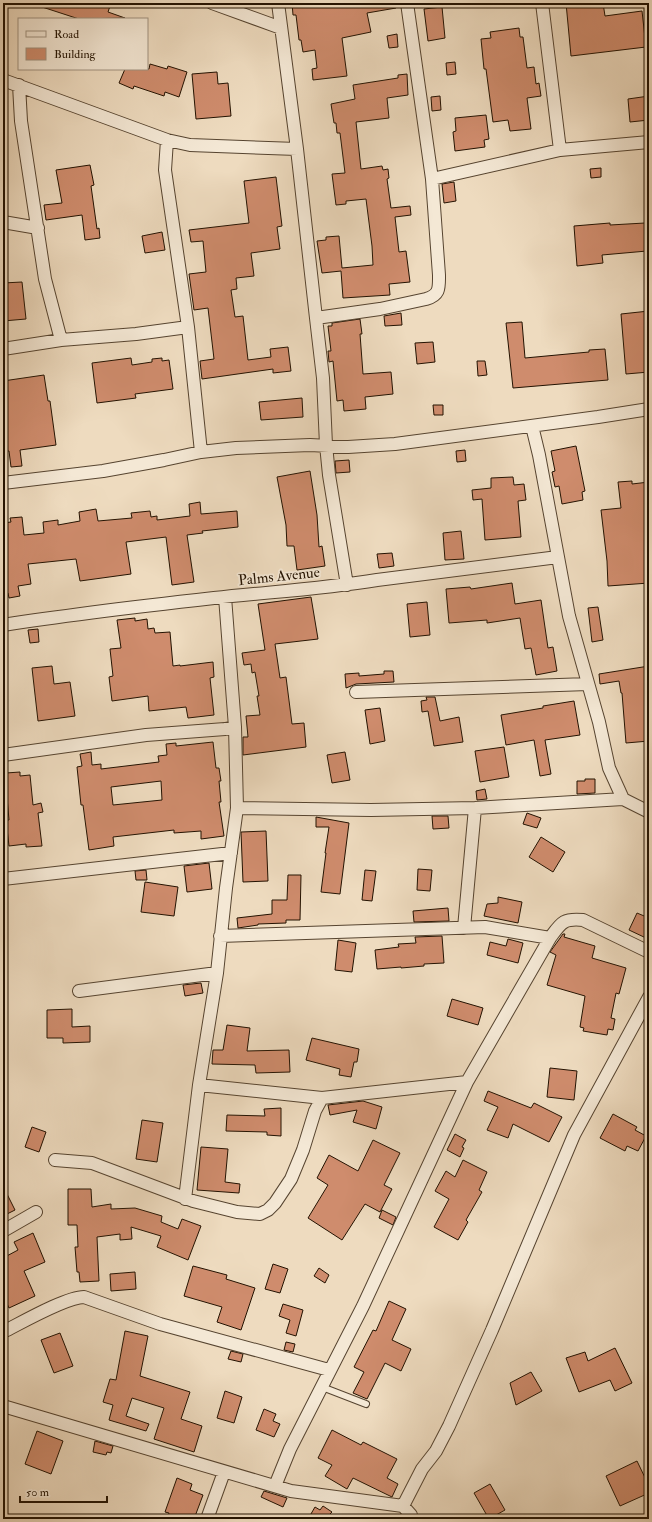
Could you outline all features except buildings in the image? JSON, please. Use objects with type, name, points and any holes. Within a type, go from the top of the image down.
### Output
[{"type":"street","points":[[212,3],[281,28]]},
{"type":"street","points":[[278,3],[297,148],[316,318],[329,474],[347,585]]},
{"type":"street","points":[[316,318],[380,309],[418,301],[432,297],[439,289],[432,179],[407,3]]},
{"type":"street","points":[[542,3],[560,150]]},
{"type":"street","points":[[3,80],[167,140],[190,145],[297,148]]},
{"type":"street","points":[[19,85],[21,121],[45,279],[61,340]]},
{"type":"street","points":[[167,140],[165,170],[188,327],[201,452]]},
{"type":"street","points":[[432,179],[560,150],[649,142]]},
{"type":"street","points":[[3,222],[38,228]]},
{"type":"street","points":[[3,349],[61,340],[136,334],[188,327]]},
{"type":"street","points":[[3,483],[103,471],[201,452],[236,448],[326,445],[348,447],[395,444],[649,409]]},
{"type":"street","points":[[532,426],[539,455],[569,616],[599,722],[609,768],[623,799]]},
{"type":"street","name":"Palms Avenue","points":[[3,625],[62,616],[225,597],[347,585],[558,557]]},
{"type":"street","points":[[185,1199],[199,1085],[217,973],[220,936],[237,808],[235,727],[225,597]]},
{"type":"street","points":[[356,692],[588,684]]},
{"type":"street","points":[[3,755],[146,735],[235,727]]},
{"type":"street","points":[[237,808],[371,810],[475,808],[623,799],[649,812]]},
{"type":"street","points":[[464,928],[475,808]]},
{"type":"street","points":[[3,879],[231,853]]},
{"type":"street","points":[[275,1486],[290,1449],[363,1306],[467,1082],[550,938],[562,923],[573,919],[584,920],[649,952]]},
{"type":"street","points":[[220,936],[485,927],[550,938]]},
{"type":"street","points":[[79,991],[217,973]]},
{"type":"street","points":[[403,1506],[422,1469],[436,1451],[449,1426],[492,1330],[574,1135],[649,997]]},
{"type":"street","points":[[199,1085],[322,1098],[467,1082]]},
{"type":"street","points":[[55,1160],[92,1163],[185,1199],[237,1212],[260,1214],[268,1210],[291,1179],[303,1150],[315,1111],[322,1098]]},
{"type":"street","points":[[3,1232],[36,1212]]},
{"type":"street","points":[[3,1332],[76,1297],[84,1297],[160,1324],[329,1370]]},
{"type":"street","points":[[3,1406],[291,1491],[403,1506],[411,1515],[411,1519]]},
{"type":"street","points":[[207,1519],[224,1472]]},
{"type":"lane","points":[[322,1387],[366,1404]]}]
